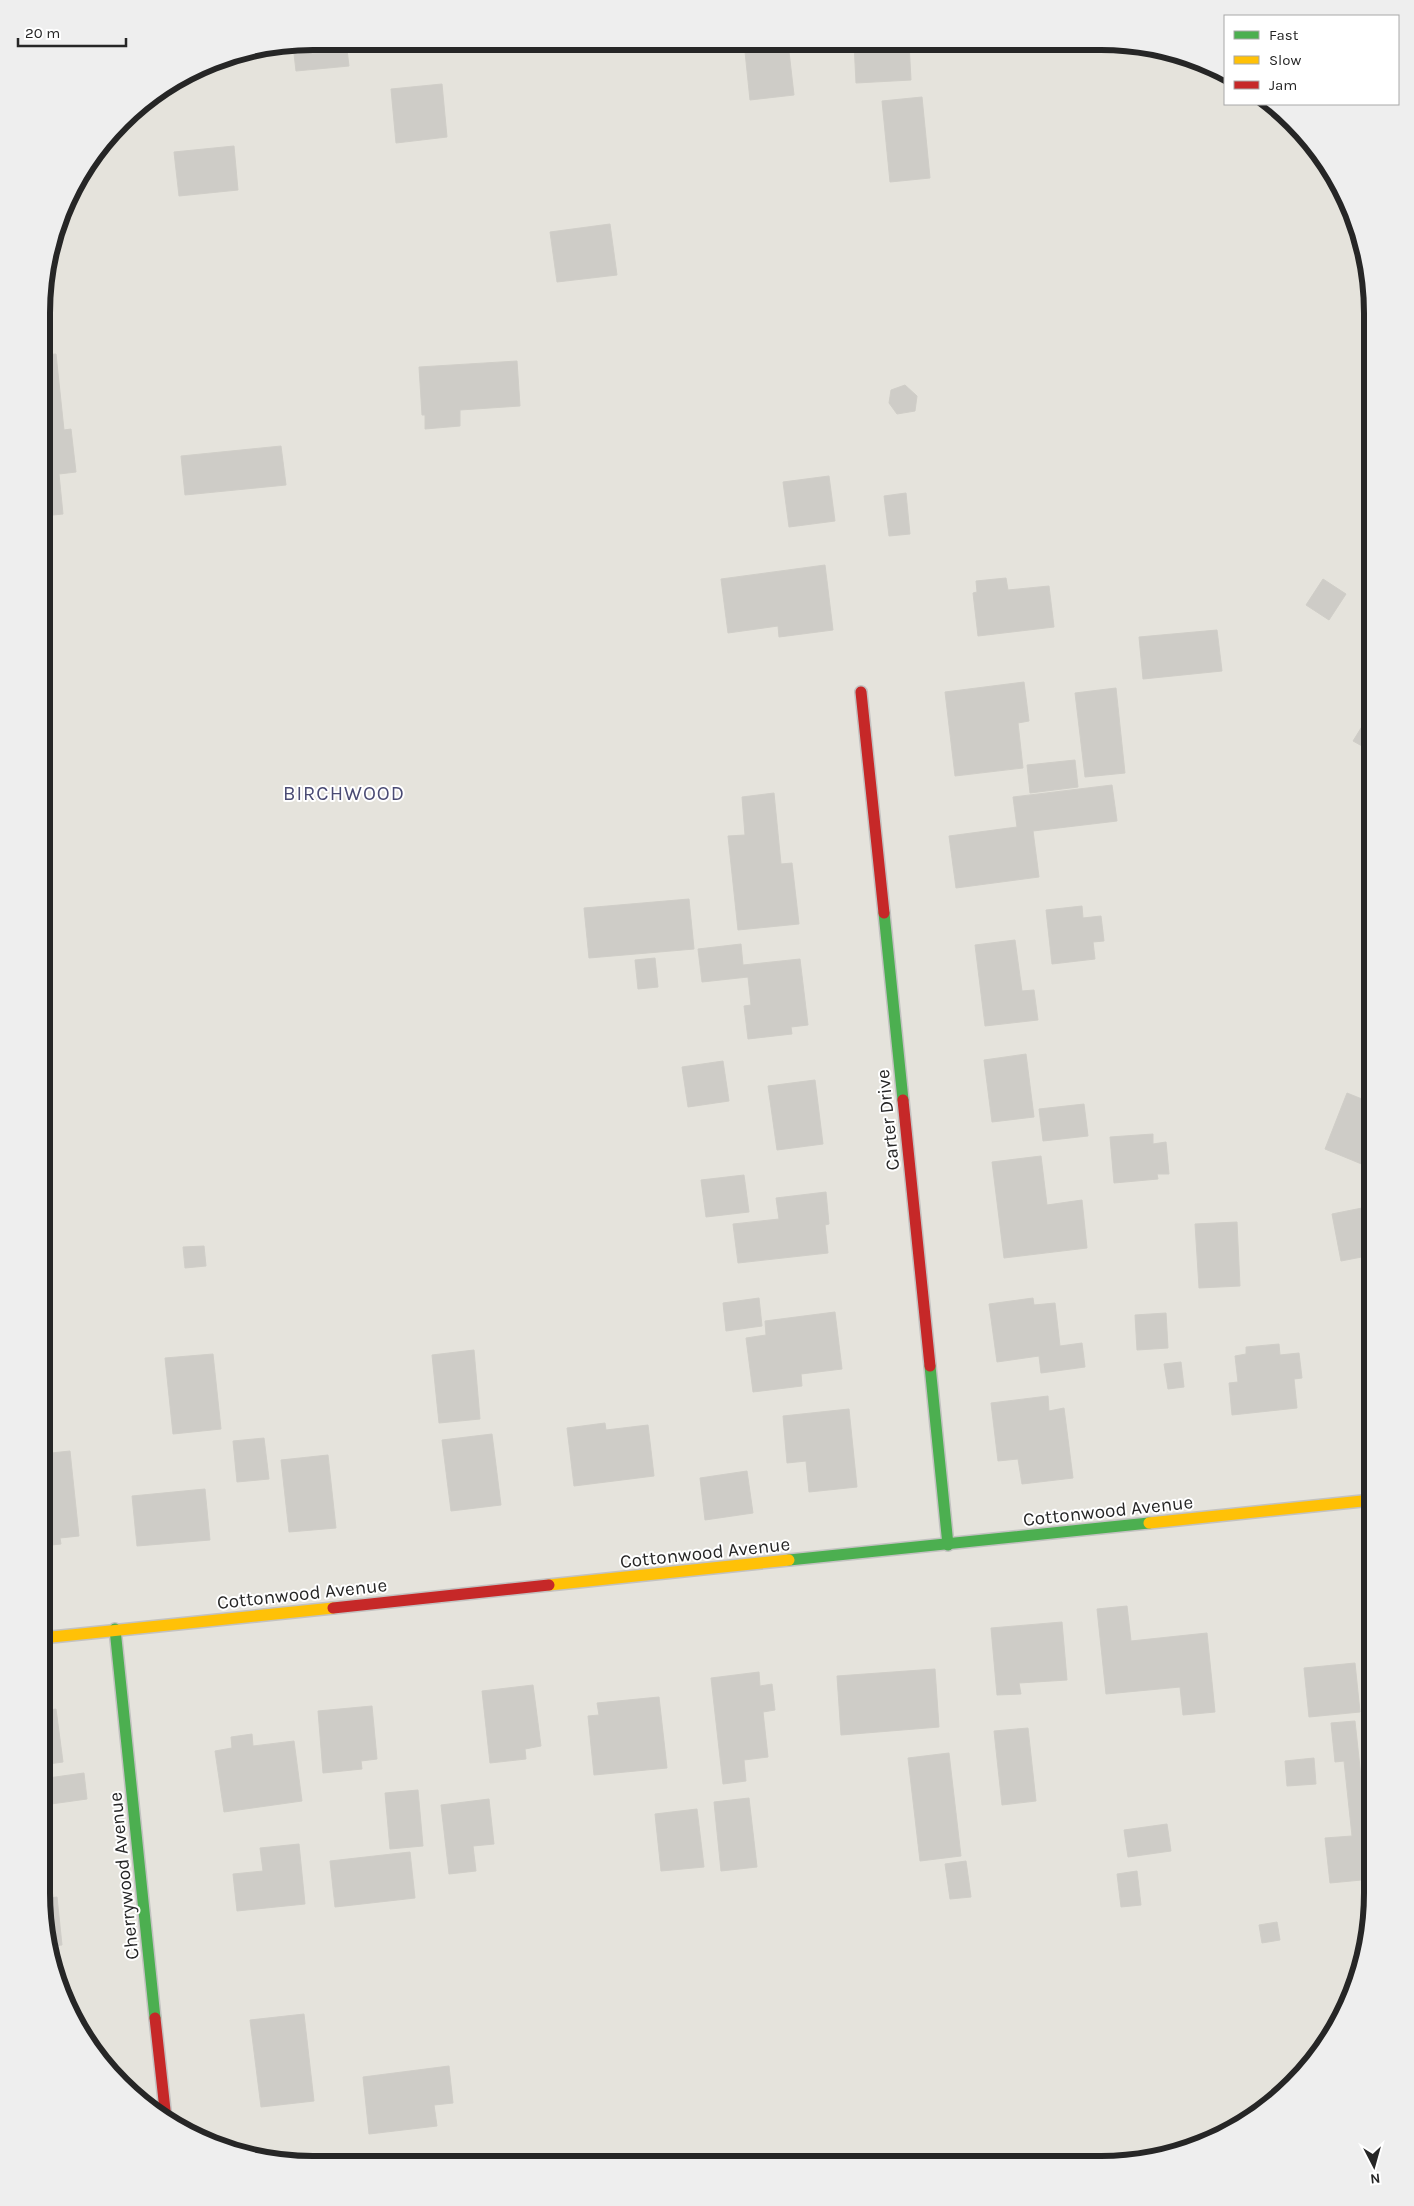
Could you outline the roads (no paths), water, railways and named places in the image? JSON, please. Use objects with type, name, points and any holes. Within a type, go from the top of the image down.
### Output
[{"type":"street","name":"Carter Drive","points":[[861,692],[948,1545]]},
{"type":"street","name":"Cottonwood Avenue","points":[[50,1637],[1364,1501]]},
{"type":"street","name":"Cherrywood Avenue","points":[[115,1629],[165,2111]]},
{"type":"district","name":"BIRCHWOOD","points":[[344,793]]}]
